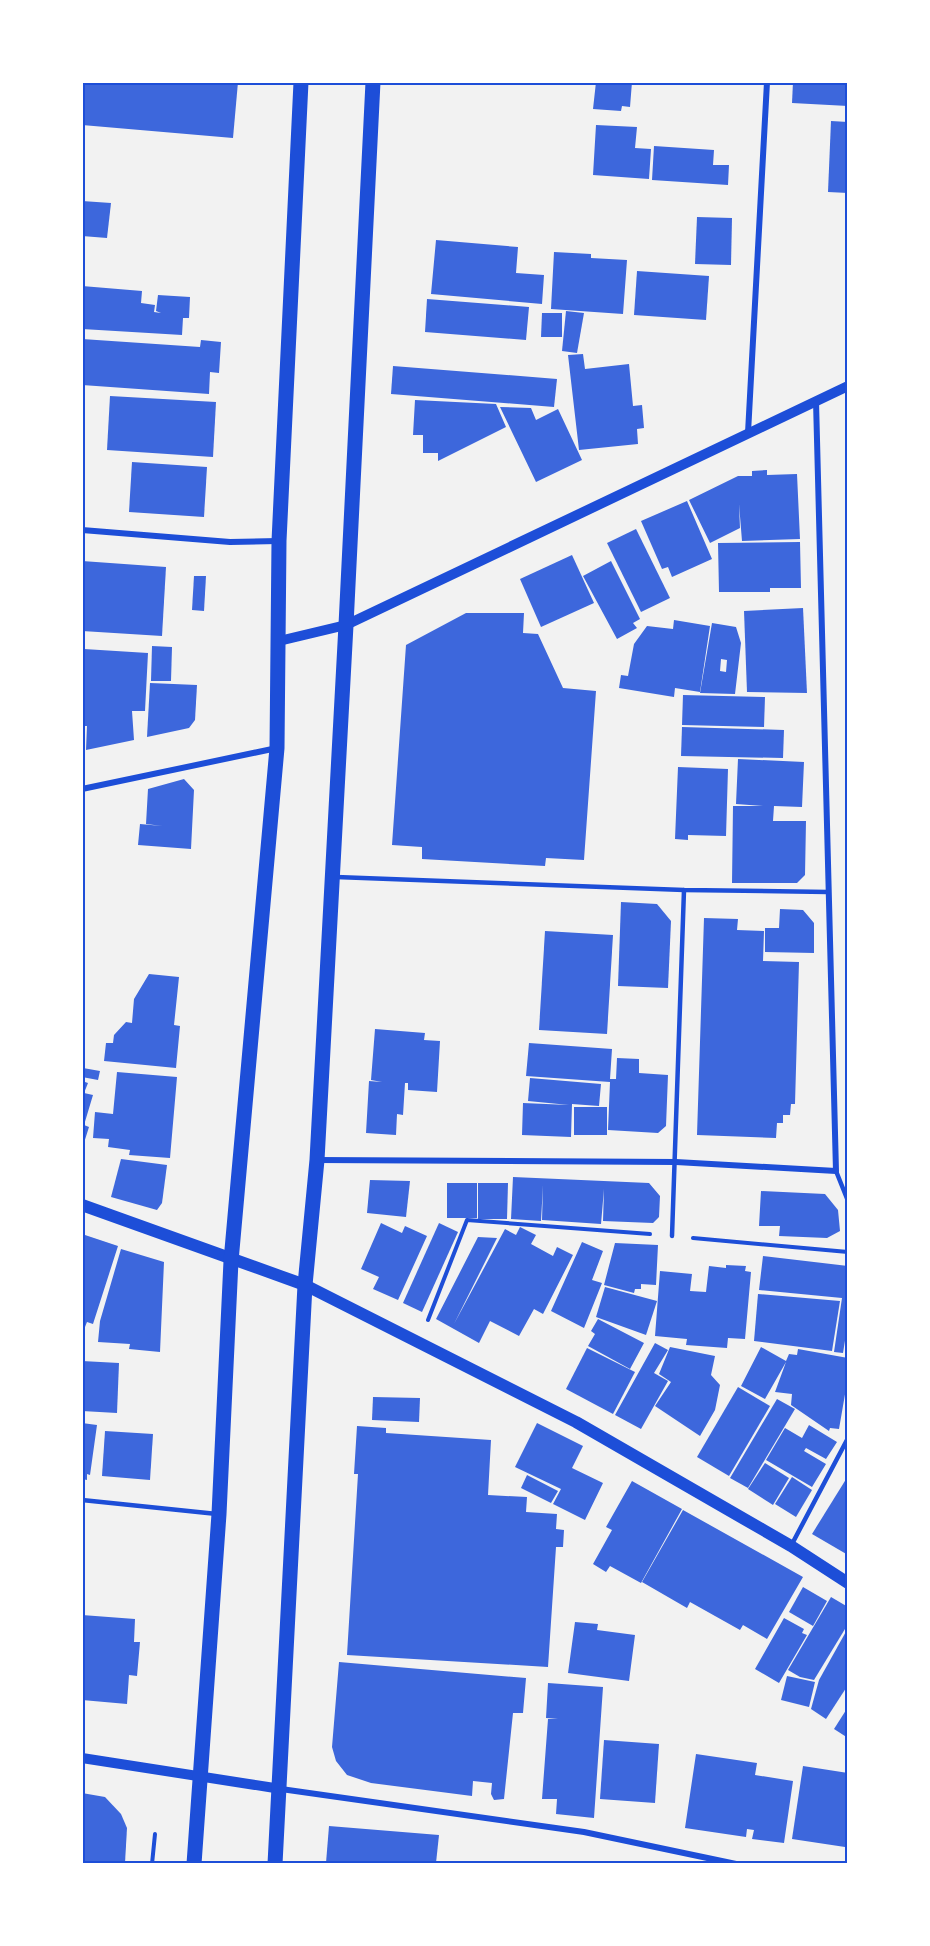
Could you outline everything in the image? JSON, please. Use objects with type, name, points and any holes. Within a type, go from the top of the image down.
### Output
[{"type":"main road","points":[[194,1863],[219,1514],[231,1261],[278,748],[279,541],[301,82]]},
{"type":"main road","points":[[275,1863],[281,1789],[305,1285],[317,1160],[373,82]]},
{"type":"main road","points":[[82,1205],[231,1261],[305,1285],[576,1422],[791,1546],[848,1583]]},
{"type":"street","points":[[748,433],[767,82]]},
{"type":"street","points":[[279,641],[346,625],[848,386]]},
{"type":"street","points":[[317,1160],[676,1162],[836,1171],[816,401]]},
{"type":"street","points":[[82,530],[230,542],[279,541]]},
{"type":"street","points":[[82,789],[278,748]]},
{"type":"street","points":[[82,1758],[584,1832],[736,1863]]},
{"type":"lane","points":[[332,877],[684,890],[828,892]]},
{"type":"lane","points":[[672,1236],[684,890]]},
{"type":"lane","points":[[836,1171],[848,1201]]},
{"type":"lane","points":[[791,1546],[848,1438]]},
{"type":"lane","points":[[82,1500],[219,1514]]},
{"type":"path","points":[[419,1342],[467,1220],[848,1252]]},
{"type":"path","points":[[152,1863],[155,1834]]},
{"type":"building","points":[[82,82],[238,82],[233,138],[82,125]]},
{"type":"building","points":[[596,82],[632,82],[630,107],[622,106],[621,111],[593,109]]},
{"type":"building","points":[[793,82],[848,85],[848,106],[792,103]]},
{"type":"building","points":[[831,121],[848,122],[848,193],[828,192]]},
{"type":"building","points":[[596,125],[637,127],[635,148],[651,149],[649,179],[593,175]]},
{"type":"building","points":[[654,146],[714,150],[713,165],[729,165],[728,185],[652,180]]},
{"type":"building","points":[[82,201],[111,203],[107,238],[82,236]]},
{"type":"building","points":[[697,217],[732,218],[731,265],[695,264]]},
{"type":"building","points":[[436,240],[518,247],[516,273],[544,275],[542,304],[431,294]]},
{"type":"building","points":[[554,252],[591,254],[591,258],[627,260],[623,314],[551,309]]},
{"type":"building","points":[[637,271],[709,276],[706,320],[634,315]]},
{"type":"building","points":[[82,286],[142,291],[141,303],[155,305],[154,312],[161,313],[156,311],[158,295],[190,297],[189,318],[183,318],[182,335],[82,329]]},
{"type":"building","points":[[427,299],[529,307],[526,340],[425,332]]},
{"type":"building","points":[[566,311],[584,313],[577,353],[562,351]]},
{"type":"building","points":[[542,313],[562,313],[562,337],[541,337]]},
{"type":"building","points":[[82,339],[200,347],[201,340],[221,342],[219,373],[210,372],[209,394],[82,385]]},
{"type":"building","points":[[583,354],[585,369],[629,364],[633,406],[642,405],[644,428],[637,429],[638,444],[579,450],[568,355]]},
{"type":"building","points":[[393,366],[557,379],[554,407],[391,394]]},
{"type":"building","points":[[110,396],[216,402],[213,457],[107,450]]},
{"type":"building","points":[[415,400],[496,404],[506,427],[438,461],[438,453],[423,453],[423,435],[413,435]]},
{"type":"building","points":[[500,407],[531,408],[536,420],[558,409],[582,460],[536,482]]},
{"type":"building","points":[[132,462],[207,467],[204,517],[129,512]]},
{"type":"building","points":[[767,470],[767,475],[797,474],[800,539],[742,541],[739,504],[740,528],[710,543],[689,500],[738,476],[752,476],[752,471]]},
{"type":"building","points":[[687,501],[712,559],[672,577],[668,567],[662,569],[641,521]]},
{"type":"building","points":[[636,529],[670,598],[641,612],[607,543]]},
{"type":"building","points":[[800,542],[801,588],[770,588],[770,592],[719,592],[718,543]]},
{"type":"building","points":[[572,555],[594,603],[541,627],[520,579]]},
{"type":"building","points":[[82,561],[166,567],[162,636],[82,631]]},
{"type":"building","points":[[611,561],[640,619],[633,623],[637,628],[617,639],[583,576]]},
{"type":"building","points":[[194,576],[206,576],[204,611],[192,610]]},
{"type":"building","points":[[803,608],[807,693],[747,692],[744,611]]},
{"type":"building","points":[[466,613],[524,613],[523,633],[538,634],[563,688],[596,691],[584,860],[546,858],[545,866],[422,859],[422,847],[392,845],[406,645]]},
{"type":"building","points":[[674,620],[710,626],[700,692],[675,688],[674,697],[619,688],[621,675],[628,676],[634,644],[647,626],[673,629]]},
{"type":"building","points":[[712,623],[736,627],[741,643],[735,694],[700,693]],"holes":[[[721,659],[727,660],[726,672],[720,671]]]},
{"type":"building","points":[[152,646],[172,647],[171,681],[151,681]]},
{"type":"building","points":[[84,649],[148,653],[145,711],[132,711],[134,740],[86,750],[87,726],[82,726]]},
{"type":"building","points":[[150,683],[197,685],[195,720],[189,728],[147,737]]},
{"type":"building","points":[[683,695],[765,697],[764,727],[682,725]]},
{"type":"building","points":[[682,727],[784,730],[783,758],[681,756]]},
{"type":"building","points":[[738,759],[804,762],[802,807],[774,806],[773,821],[806,821],[805,875],[797,883],[732,883],[733,806],[763,806],[736,804]]},
{"type":"building","points":[[678,767],[728,769],[726,836],[688,835],[688,840],[675,839]]},
{"type":"building","points":[[184,779],[194,790],[191,849],[138,845],[140,824],[162,826],[146,824],[148,789]]},
{"type":"building","points":[[621,902],[657,904],[671,921],[668,988],[618,986]]},
{"type":"building","points":[[780,909],[803,910],[814,923],[814,953],[765,952],[765,928],[779,928]]},
{"type":"building","points":[[704,918],[738,919],[737,930],[764,931],[763,961],[799,962],[795,1104],[791,1104],[790,1115],[783,1115],[783,1123],[777,1123],[776,1138],[697,1135]]},
{"type":"building","points":[[545,931],[613,935],[607,1034],[539,1030]]},
{"type":"building","points":[[149,974],[179,977],[174,1025],[180,1026],[176,1068],[104,1061],[106,1043],[113,1043],[114,1035],[126,1022],[132,1023],[134,999]]},
{"type":"building","points":[[375,1029],[425,1033],[424,1040],[440,1041],[437,1092],[408,1090],[408,1083],[405,1083],[403,1115],[397,1114],[396,1135],[366,1133],[369,1081],[382,1082],[371,1080]]},
{"type":"building","points":[[529,1043],[612,1049],[610,1079],[616,1079],[617,1058],[639,1059],[639,1073],[668,1075],[666,1126],[658,1133],[608,1130],[610,1082],[526,1076]]},
{"type":"building","points":[[83,1068],[100,1071],[98,1080],[82,1077]]},
{"type":"building","points":[[117,1072],[177,1077],[170,1158],[129,1155],[130,1150],[108,1147],[109,1139],[93,1138],[95,1112],[113,1114]]},
{"type":"building","points":[[530,1078],[601,1084],[599,1106],[572,1104],[571,1137],[522,1135],[523,1103],[569,1105],[528,1101]]},
{"type":"building","points":[[82,1081],[88,1083],[84,1093],[93,1095],[84,1125],[89,1127],[83,1146]]},
{"type":"building","points":[[574,1107],[607,1107],[607,1135],[574,1135]]},
{"type":"building","points":[[121,1159],[167,1165],[162,1203],[157,1210],[111,1197]]},
{"type":"building","points":[[513,1177],[649,1183],[660,1196],[659,1217],[653,1223],[603,1221],[604,1189],[601,1224],[542,1220],[543,1185],[541,1221],[511,1219]]},
{"type":"building","points":[[370,1180],[410,1181],[406,1217],[367,1213]]},
{"type":"building","points":[[447,1183],[477,1183],[477,1218],[447,1218]]},
{"type":"building","points":[[478,1183],[508,1183],[507,1219],[478,1219]]},
{"type":"building","points":[[761,1191],[825,1194],[838,1210],[840,1231],[827,1238],[779,1236],[780,1226],[759,1226]]},
{"type":"building","points":[[381,1223],[402,1233],[405,1226],[427,1236],[398,1300],[373,1289],[379,1277],[361,1269]]},
{"type":"building","points":[[439,1223],[458,1232],[422,1312],[403,1303]]},
{"type":"building","points":[[520,1227],[536,1235],[531,1244],[553,1256],[557,1247],[573,1255],[543,1314],[534,1309],[519,1336],[490,1321],[479,1343],[436,1319],[478,1237],[497,1238],[454,1324],[505,1229],[516,1235]]},
{"type":"building","points":[[82,1234],[118,1246],[93,1324],[87,1322],[85,1327],[82,1327]]},
{"type":"building","points":[[582,1242],[603,1251],[592,1280],[602,1283],[584,1328],[551,1311]]},
{"type":"building","points":[[615,1243],[658,1245],[656,1285],[641,1284],[641,1289],[635,1289],[634,1293],[604,1285]]},
{"type":"building","points":[[121,1249],[164,1262],[160,1352],[129,1349],[130,1344],[98,1342],[100,1321]]},
{"type":"building","points":[[763,1256],[848,1266],[848,1322],[843,1353],[834,1352],[842,1298],[759,1290]]},
{"type":"building","points":[[726,1265],[746,1266],[745,1271],[751,1272],[745,1339],[728,1338],[727,1348],[686,1345],[687,1339],[655,1336],[660,1271],[692,1274],[690,1291],[706,1292],[709,1266],[726,1268]]},
{"type":"building","points":[[605,1287],[657,1301],[646,1335],[596,1317]]},
{"type":"building","points":[[758,1294],[840,1301],[832,1351],[754,1341]]},
{"type":"building","points":[[598,1319],[644,1343],[630,1369],[588,1346],[595,1334],[591,1331]]},
{"type":"building","points":[[655,1343],[668,1350],[654,1373],[668,1381],[641,1429],[615,1415]]},
{"type":"building","points":[[670,1347],[715,1356],[711,1375],[720,1385],[715,1410],[700,1436],[655,1406],[671,1382],[659,1374]]},
{"type":"building","points":[[761,1347],[786,1361],[789,1354],[797,1355],[798,1349],[848,1358],[848,1377],[839,1429],[830,1428],[829,1431],[791,1405],[792,1394],[775,1392],[786,1362],[765,1399],[741,1386]]},
{"type":"building","points":[[587,1348],[635,1372],[613,1414],[566,1389]]},
{"type":"building","points":[[82,1361],[119,1363],[117,1413],[82,1411]]},
{"type":"building","points":[[738,1387],[770,1406],[729,1476],[697,1457]]},
{"type":"building","points":[[373,1397],[420,1398],[419,1422],[372,1420]]},
{"type":"building","points":[[777,1399],[795,1409],[748,1488],[730,1478]]},
{"type":"building","points":[[82,1423],[97,1425],[90,1475],[87,1474],[87,1480],[82,1479]]},
{"type":"building","points":[[537,1423],[583,1446],[572,1468],[603,1483],[585,1520],[553,1504],[561,1489],[515,1467]]},
{"type":"building","points":[[809,1425],[837,1442],[826,1459],[806,1448],[804,1451],[826,1464],[812,1487],[766,1460],[785,1428],[802,1438]]},
{"type":"building","points":[[357,1426],[386,1428],[386,1433],[491,1440],[488,1495],[527,1497],[526,1512],[557,1514],[556,1529],[564,1530],[563,1547],[556,1547],[548,1667],[347,1655],[358,1474],[354,1474]]},
{"type":"building","points":[[105,1431],[153,1434],[150,1480],[102,1476]]},
{"type":"building","points":[[765,1463],[789,1478],[773,1505],[748,1489]]},
{"type":"building","points":[[527,1475],[558,1491],[551,1503],[521,1488]]},
{"type":"building","points":[[848,1476],[848,1555],[812,1534]]},
{"type":"building","points":[[792,1477],[812,1490],[796,1517],[775,1504]]},
{"type":"building","points":[[632,1481],[682,1509],[641,1583],[610,1566],[606,1572],[593,1564],[612,1530],[606,1527]]},
{"type":"building","points":[[683,1510],[803,1577],[767,1639],[743,1625],[740,1630],[690,1602],[687,1608],[642,1582]]},
{"type":"building","points":[[803,1587],[827,1601],[813,1626],[789,1612]]},
{"type":"building","points":[[831,1597],[848,1607],[848,1624],[814,1680],[800,1677],[788,1670]]},
{"type":"building","points":[[82,1615],[135,1619],[134,1642],[140,1642],[137,1676],[129,1675],[127,1704],[82,1700]]},
{"type":"building","points":[[784,1618],[804,1629],[802,1633],[807,1635],[779,1683],[755,1669]]},
{"type":"building","points":[[575,1622],[598,1624],[597,1630],[635,1635],[629,1681],[568,1673]]},
{"type":"building","points":[[848,1628],[848,1685],[826,1719],[811,1709],[819,1680]]},
{"type":"building","points":[[339,1662],[526,1678],[523,1713],[513,1713],[504,1799],[494,1800],[491,1794],[492,1783],[473,1781],[472,1796],[371,1783],[347,1775],[336,1761],[332,1747]]},
{"type":"building","points":[[787,1676],[815,1682],[809,1707],[781,1700]]},
{"type":"building","points":[[548,1683],[603,1687],[594,1818],[556,1814],[557,1799],[542,1799],[548,1719],[558,1719],[546,1718]]},
{"type":"building","points":[[848,1707],[848,1738],[834,1729]]},
{"type":"building","points":[[604,1740],[659,1744],[655,1803],[600,1799]]},
{"type":"building","points":[[696,1754],[757,1763],[755,1775],[793,1781],[784,1843],[752,1839],[754,1830],[747,1829],[746,1837],[685,1828]]},
{"type":"building","points":[[803,1766],[848,1773],[845,1847],[792,1839]]},
{"type":"building","points":[[82,1793],[105,1797],[121,1814],[127,1828],[125,1863],[82,1863]]},
{"type":"building","points":[[329,1826],[439,1835],[436,1863],[326,1863]]}]
